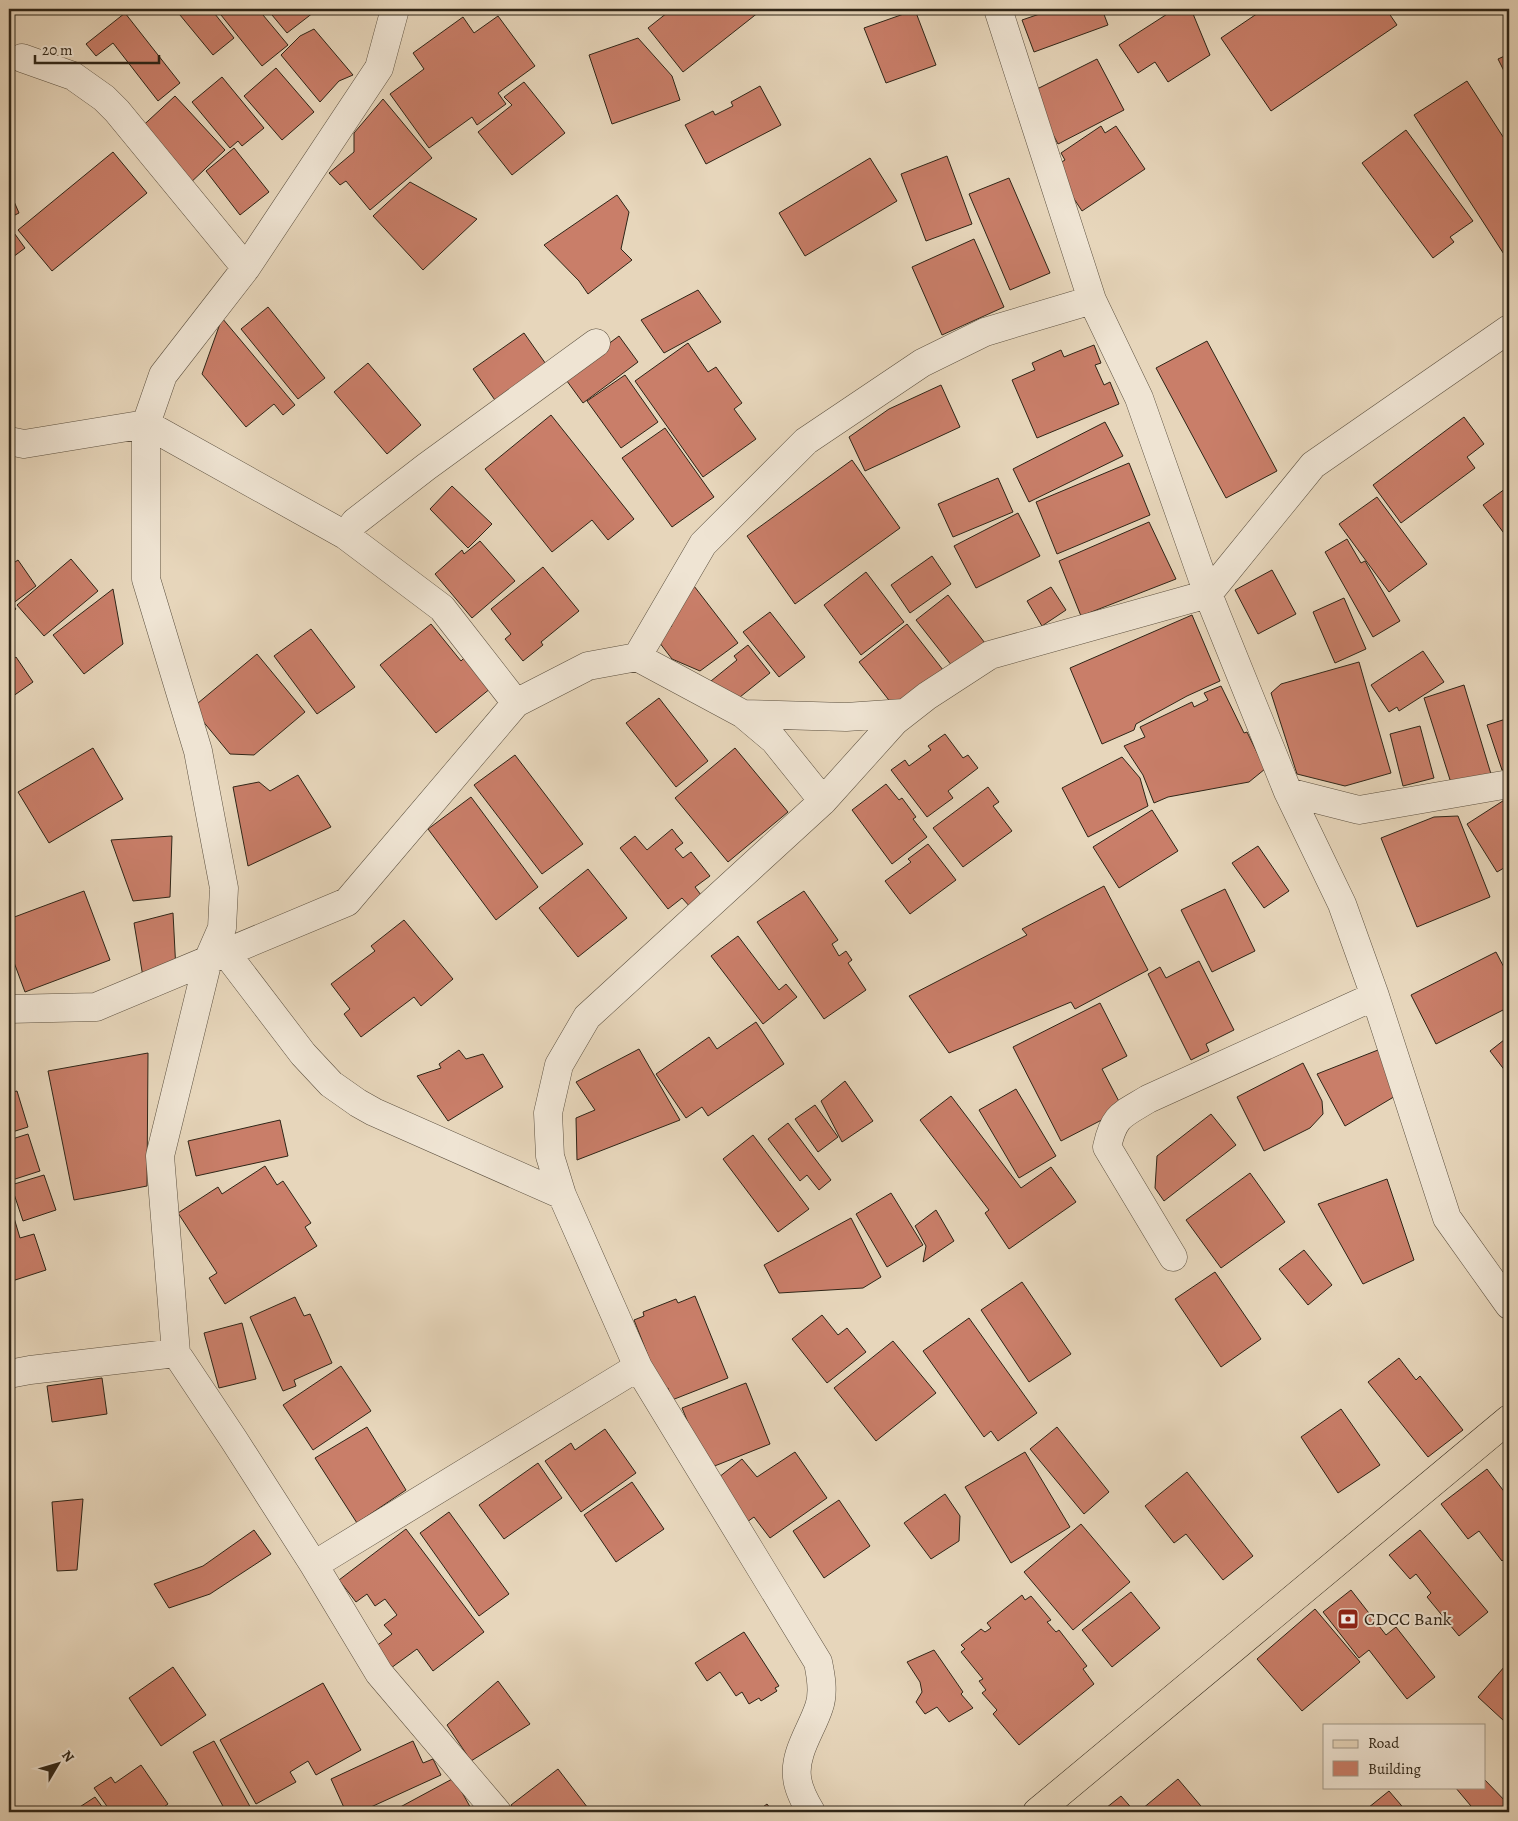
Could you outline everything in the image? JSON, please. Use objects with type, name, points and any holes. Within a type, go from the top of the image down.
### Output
[{"type":"main road","points":[[1037,1812],[1509,1419]]},
{"type":"street","points":[[395,9],[378,68],[246,268],[163,375],[146,424],[146,579],[198,751],[224,888],[222,928],[217,956],[160,1156],[176,1353],[314,1565],[379,1673],[497,1812]]},
{"type":"street","points":[[998,9],[1092,300],[1139,398],[1208,594],[1288,792],[1342,904],[1375,996],[1447,1218],[1509,1305]]},
{"type":"street","points":[[22,58],[73,76],[104,98],[117,111],[246,268]]},
{"type":"street","points":[[637,657],[703,544],[806,441],[922,363],[985,332],[1092,300]]},
{"type":"street","points":[[811,1812],[800,1790],[796,1776],[801,1751],[820,1706],[821,1679],[818,1662],[638,1367],[562,1195],[550,1156],[548,1113],[559,1065],[586,1017],[823,801],[895,721],[926,696],[990,655],[1208,594],[1313,465],[1509,329]]},
{"type":"street","points":[[345,534],[355,522],[426,467],[596,343]]},
{"type":"street","points":[[9,441],[24,444],[146,424],[345,534],[442,608],[516,703]]},
{"type":"street","points":[[9,1009],[96,1006],[347,902],[516,703],[588,666],[637,657],[743,714],[774,740],[823,801]]},
{"type":"street","points":[[743,714],[846,717],[904,714]]},
{"type":"street","points":[[1288,792],[1359,810],[1509,784]]},
{"type":"street","points":[[217,956],[331,1084],[358,1103],[374,1112],[562,1195]]},
{"type":"street","points":[[1173,1257],[1107,1147],[1111,1128],[1120,1117],[1148,1099],[1375,996]]},
{"type":"street","points":[[9,1374],[176,1353]]},
{"type":"street","points":[[314,1565],[638,1367]]},
{"type":"building","points":[[175,9],[211,9],[234,38],[213,55]]},
{"type":"building","points":[[228,9],[258,9],[288,45],[262,66],[221,15]]},
{"type":"building","points":[[267,9],[318,9],[287,33]]},
{"type":"building","points":[[672,9],[756,9],[759,12],[683,72],[648,28]]},
{"type":"building","points":[[1054,9],[1102,9],[1108,25],[1034,52],[1022,20]]},
{"type":"building","points":[[1175,9],[1191,9],[1210,55],[1168,82],[1155,62],[1138,73],[1119,45]]},
{"type":"building","points":[[1264,9],[1386,9],[1397,25],[1271,111],[1221,38]]},
{"type":"building","points":[[915,10],[936,65],[886,83],[864,28]]},
{"type":"building","points":[[125,13],[180,83],[158,101],[113,43],[96,56],[86,44]]},
{"type":"building","points":[[498,16],[535,66],[498,93],[506,104],[477,125],[472,117],[429,148],[390,94],[424,69],[413,53],[463,17],[474,33]]},
{"type":"building","points":[[314,29],[353,75],[339,81],[320,102],[281,55],[300,36]]},
{"type":"building","points":[[638,38],[672,76],[680,100],[612,124],[589,55]]},
{"type":"building","points":[[1509,54],[1509,81],[1498,59]]},
{"type":"building","points":[[1097,59],[1124,110],[1058,144],[1031,92]]},
{"type":"building","points":[[276,68],[314,112],[282,140],[244,96]]},
{"type":"building","points":[[222,77],[264,128],[242,146],[238,141],[230,148],[192,102]]},
{"type":"building","points":[[1467,81],[1509,146],[1509,262],[1414,115]]},
{"type":"building","points":[[524,82],[565,133],[512,175],[478,132],[512,105],[504,97]]},
{"type":"building","points":[[760,86],[781,125],[706,164],[685,125],[713,111],[715,115],[733,106],[731,102]]},
{"type":"building","points":[[175,96],[225,150],[186,187],[135,133]]},
{"type":"building","points":[[383,99],[432,158],[370,210],[346,181],[340,185],[329,173],[354,152],[354,133]]},
{"type":"building","points":[[1101,126],[1105,133],[1116,126],[1145,169],[1082,211],[1053,167],[1065,160],[1061,153]]},
{"type":"building","points":[[1406,130],[1473,221],[1450,237],[1454,242],[1433,258],[1362,163]]},
{"type":"building","points":[[234,148],[269,192],[240,215],[206,171]]},
{"type":"building","points":[[113,152],[147,193],[52,271],[18,230]]},
{"type":"building","points":[[947,156],[972,224],[926,241],[901,174]]},
{"type":"building","points":[[870,158],[897,201],[805,256],[779,213]]},
{"type":"building","points":[[1009,178],[1050,273],[1010,290],[969,194]]},
{"type":"building","points":[[410,182],[477,219],[423,270],[373,216]]},
{"type":"building","points":[[9,190],[19,213],[9,218]]},
{"type":"building","points":[[617,195],[629,212],[621,249],[632,260],[588,294],[579,281],[544,245]]},
{"type":"building","points":[[9,226],[25,248],[9,260]]},
{"type":"building","points":[[974,239],[1004,307],[942,335],[912,267]]},
{"type":"building","points":[[698,290],[721,322],[664,353],[641,320]]},
{"type":"building","points":[[268,307],[325,378],[298,399],[241,329]]},
{"type":"building","points":[[222,318],[295,405],[283,415],[274,404],[246,427],[202,374]]},
{"type":"building","points":[[524,333],[548,367],[497,403],[473,369]]},
{"type":"building","points":[[619,336],[638,362],[583,403],[564,377]]},
{"type":"building","points":[[1207,341],[1277,471],[1226,498],[1156,368]]},
{"type":"building","points":[[688,343],[708,372],[716,367],[742,403],[734,409],[756,439],[703,477],[635,381]]},
{"type":"building","points":[[1094,345],[1101,363],[1095,365],[1104,385],[1110,382],[1119,404],[1037,438],[1012,380],[1035,370],[1032,363],[1061,350],[1064,357]]},
{"type":"building","points":[[368,363],[421,425],[387,454],[334,392]]},
{"type":"building","points":[[625,375],[658,422],[621,448],[587,401]]},
{"type":"building","points":[[941,385],[960,427],[865,471],[849,437],[889,409]]},
{"type":"building","points":[[551,415],[634,519],[608,540],[592,520],[552,552],[485,469]]},
{"type":"building","points":[[1464,417],[1484,444],[1467,457],[1475,468],[1401,523],[1373,485]]},
{"type":"building","points":[[1105,422],[1123,456],[1029,502],[1013,469]]},
{"type":"building","points":[[665,428],[714,497],[672,527],[622,458]]},
{"type":"building","points":[[852,460],[900,528],[795,604],[747,536]]},
{"type":"building","points":[[1129,463],[1150,515],[1057,554],[1036,502]]},
{"type":"building","points":[[998,478],[1013,512],[953,537],[938,504]]},
{"type":"building","points":[[452,486],[492,524],[468,548],[430,509]]},
{"type":"building","points":[[1509,486],[1509,540],[1483,505]]},
{"type":"building","points":[[1377,497],[1427,564],[1389,592],[1339,524]]},
{"type":"building","points":[[1018,513],[1040,556],[976,588],[954,546]]},
{"type":"building","points":[[1149,522],[1176,579],[1081,616],[1059,561]]},
{"type":"building","points":[[1347,539],[1361,563],[1365,561],[1400,621],[1373,637],[1325,552]]},
{"type":"building","points":[[480,541],[515,581],[472,618],[435,574],[462,550],[464,554]]},
{"type":"building","points":[[932,556],[951,584],[910,613],[891,585]]},
{"type":"building","points":[[71,559],[98,591],[44,636],[17,605]]},
{"type":"building","points":[[18,560],[36,586],[12,604],[16,609],[9,614],[9,566]]},
{"type":"building","points":[[543,567],[579,611],[541,642],[543,645],[523,661],[505,639],[511,634],[491,609]]},
{"type":"building","points":[[1272,570],[1296,614],[1258,634],[1235,590]]},
{"type":"building","points":[[866,572],[904,622],[861,655],[824,605]]},
{"type":"building","points":[[694,586],[738,643],[700,671],[672,659],[656,638],[672,626],[664,615]]},
{"type":"building","points":[[1051,587],[1066,610],[1042,626],[1027,601]]},
{"type":"building","points":[[113,589],[123,644],[84,674],[53,635]]},
{"type":"building","points":[[948,595],[988,647],[956,671],[916,620]]},
{"type":"building","points":[[1344,598],[1366,649],[1335,663],[1313,612]]},
{"type":"building","points":[[770,612],[805,657],[779,677],[743,632]]},
{"type":"building","points":[[1192,615],[1220,681],[1187,696],[1136,724],[1134,730],[1102,744],[1070,668]]},
{"type":"building","points":[[431,624],[461,661],[466,656],[491,688],[436,733],[380,665]]},
{"type":"building","points":[[907,624],[947,675],[899,713],[859,662]]},
{"type":"building","points":[[311,629],[355,687],[317,714],[274,656]]},
{"type":"building","points":[[748,645],[770,673],[730,705],[711,681],[737,660],[734,656]]},
{"type":"building","points":[[1423,651],[1444,682],[1399,711],[1397,707],[1389,712],[1371,685]]},
{"type":"building","points":[[257,654],[305,712],[254,755],[230,754],[192,708]]},
{"type":"building","points":[[16,657],[33,682],[9,699],[9,662]]},
{"type":"building","points":[[1359,662],[1391,773],[1345,786],[1297,774],[1271,693],[1281,684]]},
{"type":"building","points":[[1464,685],[1491,774],[1452,786],[1424,698]]},
{"type":"building","points":[[1221,686],[1244,733],[1247,732],[1265,769],[1249,782],[1168,797],[1154,803],[1143,775],[1124,746],[1145,737],[1140,727],[1192,702],[1194,707],[1208,700],[1204,693]]},
{"type":"building","points":[[659,698],[708,761],[676,787],[626,723]]},
{"type":"building","points":[[1509,718],[1509,767],[1502,770],[1487,725]]},
{"type":"building","points":[[1420,726],[1434,778],[1403,786],[1390,734]]},
{"type":"building","points":[[945,734],[963,758],[968,755],[978,768],[948,791],[953,798],[927,817],[891,770],[905,760],[909,766],[931,750],[928,746]]},
{"type":"building","points":[[93,748],[123,799],[49,843],[18,792]]},
{"type":"building","points":[[735,748],[788,812],[728,862],[675,798]]},
{"type":"building","points":[[515,755],[583,844],[542,874],[474,785]]},
{"type":"building","points":[[1122,757],[1140,778],[1148,806],[1088,837],[1062,788]]},
{"type":"building","points":[[298,775],[331,827],[248,866],[233,787],[259,782],[270,791]]},
{"type":"building","points":[[886,784],[899,800],[902,798],[916,817],[913,819],[927,837],[892,864],[852,810]]},
{"type":"building","points":[[988,787],[999,802],[993,806],[1012,831],[963,867],[933,828]]},
{"type":"building","points":[[471,797],[538,887],[496,920],[428,829]]},
{"type":"building","points":[[1509,797],[1509,865],[1497,872],[1467,824]]},
{"type":"building","points":[[1152,810],[1178,851],[1119,888],[1093,847]]},
{"type":"building","points":[[1458,816],[1490,897],[1417,927],[1381,838],[1434,817]]},
{"type":"building","points":[[672,829],[683,843],[675,849],[683,858],[691,852],[710,876],[695,887],[704,899],[692,909],[682,898],[668,909],[620,848],[635,836],[647,850]]},
{"type":"building","points":[[172,836],[170,897],[133,901],[111,840]]},
{"type":"building","points":[[928,844],[956,880],[910,914],[885,881],[911,862],[908,859]]},
{"type":"building","points":[[1258,846],[1289,891],[1264,908],[1232,863]]},
{"type":"building","points":[[588,869],[627,918],[578,957],[539,908]]},
{"type":"building","points":[[1104,886],[1148,970],[1075,1009],[1071,1002],[949,1053],[909,996],[1027,935],[1022,929]]},
{"type":"building","points":[[1225,889],[1255,951],[1212,972],[1181,910]]},
{"type":"building","points":[[84,891],[110,960],[25,992],[9,949],[9,919]]},
{"type":"building","points":[[804,891],[838,940],[832,944],[839,956],[846,951],[852,960],[848,963],[866,990],[824,1019],[757,922]]},
{"type":"building","points":[[173,913],[176,971],[143,977],[134,923]]},
{"type":"building","points":[[404,920],[453,979],[421,1006],[414,997],[361,1037],[344,1014],[350,1009],[331,984],[375,951],[371,946]]},
{"type":"building","points":[[738,936],[779,990],[786,984],[797,997],[763,1024],[711,956]]},
{"type":"building","points":[[1496,952],[1509,977],[1509,1007],[1436,1044],[1411,995]]},
{"type":"building","points":[[1199,961],[1234,1030],[1206,1044],[1209,1051],[1191,1060],[1148,974],[1160,967],[1166,978]]},
{"type":"building","points":[[1100,1003],[1127,1056],[1102,1069],[1123,1109],[1061,1141],[1013,1047]]},
{"type":"building","points":[[756,1022],[784,1064],[708,1116],[702,1107],[686,1118],[656,1074],[709,1037],[717,1049]]},
{"type":"building","points":[[1509,1036],[1509,1076],[1490,1051]]},
{"type":"building","points":[[639,1049],[680,1120],[577,1160],[576,1118],[595,1110],[576,1082]]},
{"type":"building","points":[[459,1050],[466,1059],[483,1054],[503,1087],[448,1121],[417,1076],[441,1068],[439,1064]]},
{"type":"building","points":[[1378,1050],[1397,1095],[1345,1126],[1317,1074]]},
{"type":"building","points":[[148,1053],[147,1186],[74,1200],[48,1071]]},
{"type":"building","points":[[1303,1063],[1322,1101],[1323,1114],[1310,1128],[1264,1151],[1237,1097]]},
{"type":"building","points":[[9,1068],[14,1083],[9,1085]]},
{"type":"building","points":[[845,1081],[873,1121],[842,1142],[821,1101]]},
{"type":"building","points":[[1016,1089],[1056,1156],[1019,1178],[979,1110]]},
{"type":"building","points":[[17,1091],[28,1127],[9,1133],[9,1093]]},
{"type":"building","points":[[951,1096],[1021,1188],[1051,1167],[1076,1202],[1009,1249],[985,1213],[989,1210],[920,1120]]},
{"type":"building","points":[[815,1105],[838,1137],[818,1152],[795,1119]]},
{"type":"building","points":[[1211,1114],[1236,1145],[1164,1201],[1155,1188],[1157,1156]]},
{"type":"building","points":[[280,1120],[288,1156],[196,1176],[188,1141]]},
{"type":"building","points":[[788,1123],[831,1180],[819,1190],[807,1175],[800,1181],[768,1139]]},
{"type":"building","points":[[28,1134],[40,1171],[9,1181],[9,1140]]},
{"type":"building","points":[[753,1135],[809,1209],[778,1232],[723,1159]]},
{"type":"building","points":[[265,1166],[277,1185],[283,1181],[311,1223],[305,1227],[317,1246],[225,1304],[209,1278],[217,1273],[178,1213],[218,1187],[222,1194]]},
{"type":"building","points":[[1250,1173],[1285,1222],[1221,1268],[1186,1220]]},
{"type":"building","points":[[44,1175],[56,1210],[23,1221],[11,1185]]},
{"type":"building","points":[[1387,1179],[1414,1260],[1363,1284],[1318,1204]]},
{"type":"building","points":[[891,1193],[923,1245],[887,1267],[856,1214]]},
{"type":"building","points":[[9,1201],[20,1238],[34,1234],[46,1270],[9,1282]]},
{"type":"building","points":[[936,1210],[954,1241],[923,1262],[926,1246],[915,1226]]},
{"type":"building","points":[[851,1218],[881,1277],[863,1288],[779,1293],[764,1265]]},
{"type":"building","points":[[1304,1250],[1332,1285],[1308,1305],[1279,1269]]},
{"type":"building","points":[[1215,1272],[1261,1339],[1221,1367],[1175,1299]]},
{"type":"building","points":[[1022,1282],[1071,1354],[1029,1382],[981,1310]]},
{"type":"building","points":[[695,1296],[728,1378],[672,1400],[668,1388],[662,1391],[634,1320],[644,1316],[643,1312],[676,1299],[678,1303]]},
{"type":"building","points":[[295,1297],[304,1316],[310,1314],[332,1363],[294,1380],[296,1386],[283,1391],[250,1317]]},
{"type":"building","points":[[822,1315],[838,1335],[847,1328],[866,1352],[827,1383],[792,1339]]},
{"type":"building","points":[[969,1318],[1037,1413],[998,1441],[991,1431],[984,1437],[923,1351]]},
{"type":"building","points":[[242,1323],[256,1379],[219,1388],[204,1333]]},
{"type":"building","points":[[893,1341],[936,1393],[876,1441],[834,1388]]},
{"type":"building","points":[[1399,1358],[1416,1380],[1420,1376],[1463,1430],[1428,1457],[1368,1382]]},
{"type":"building","points":[[341,1366],[371,1411],[313,1450],[283,1405]]},
{"type":"building","points":[[102,1378],[107,1414],[52,1422],[47,1386]]},
{"type":"building","points":[[746,1383],[770,1444],[707,1469],[682,1408]]},
{"type":"building","points":[[1341,1409],[1380,1465],[1338,1493],[1301,1437]]},
{"type":"building","points":[[367,1427],[406,1490],[357,1523],[315,1458]]},
{"type":"building","points":[[1057,1427],[1109,1492],[1084,1514],[1030,1449]]},
{"type":"building","points":[[605,1429],[636,1473],[581,1512],[545,1461],[571,1443],[575,1450]]},
{"type":"building","points":[[795,1452],[827,1498],[770,1538],[754,1517],[747,1522],[714,1481],[742,1459],[757,1477]]},
{"type":"building","points":[[1025,1452],[1070,1527],[1011,1563],[965,1487]]},
{"type":"building","points":[[538,1463],[562,1498],[504,1539],[479,1505]]},
{"type":"building","points":[[1487,1469],[1509,1498],[1506,1557],[1502,1561],[1479,1531],[1468,1539],[1441,1504]]},
{"type":"building","points":[[1187,1472],[1253,1556],[1223,1580],[1186,1534],[1174,1543],[1145,1506]]},
{"type":"building","points":[[632,1482],[664,1529],[616,1562],[584,1515]]},
{"type":"building","points":[[945,1494],[960,1516],[959,1541],[931,1559],[904,1523]]},
{"type":"building","points":[[83,1499],[77,1570],[57,1571],[52,1502]]},
{"type":"building","points":[[839,1500],[870,1546],[824,1578],[793,1531]]},
{"type":"building","points":[[449,1512],[509,1594],[479,1616],[420,1533]]},
{"type":"building","points":[[1081,1524],[1130,1582],[1073,1630],[1024,1572]]},
{"type":"building","points":[[406,1529],[484,1632],[433,1671],[417,1649],[391,1668],[375,1647],[392,1634],[384,1625],[397,1615],[385,1599],[375,1606],[367,1594],[356,1602],[339,1580]]},
{"type":"building","points":[[254,1530],[271,1554],[210,1594],[169,1608],[154,1584],[203,1566]]},
{"type":"building","points":[[1420,1530],[1488,1612],[1459,1636],[1427,1597],[1431,1593],[1416,1574],[1410,1579],[1389,1555]]},
{"type":"building","points":[[1351,1590],[1386,1635],[1396,1627],[1435,1677],[1407,1699],[1369,1650],[1359,1658],[1323,1612]]},
{"type":"building","points":[[1131,1592],[1160,1628],[1112,1667],[1082,1630]]},
{"type":"building","points":[[1022,1595],[1025,1600],[1031,1596],[1051,1620],[1047,1622],[1056,1632],[1059,1630],[1087,1666],[1083,1669],[1094,1684],[1019,1745],[993,1714],[997,1710],[982,1693],[986,1690],[979,1681],[983,1679],[961,1652],[965,1649],[961,1645],[981,1629],[985,1632],[991,1628],[987,1623]]},
{"type":"building","points":[[1315,1609],[1360,1662],[1302,1711],[1257,1659]]},
{"type":"building","points":[[744,1632],[779,1686],[775,1688],[777,1691],[761,1701],[759,1698],[749,1704],[742,1692],[736,1696],[720,1672],[707,1681],[695,1663]]},
{"type":"building","points":[[934,1650],[963,1692],[961,1694],[973,1708],[949,1722],[937,1707],[925,1714],[916,1702],[922,1692],[920,1682],[907,1662]]},
{"type":"building","points":[[1505,1666],[1509,1669],[1509,1715],[1504,1721],[1478,1697]]},
{"type":"building","points":[[173,1667],[206,1715],[161,1746],[129,1698]]},
{"type":"building","points":[[498,1681],[530,1724],[471,1761],[447,1725]]},
{"type":"building","points":[[323,1683],[361,1750],[316,1775],[308,1761],[290,1772],[296,1782],[256,1804],[220,1740]]},
{"type":"building","points":[[214,1741],[253,1812],[217,1812],[224,1808],[193,1752]]},
{"type":"building","points":[[413,1741],[423,1763],[433,1759],[441,1775],[360,1812],[346,1812],[331,1779]]},
{"type":"building","points":[[141,1765],[168,1804],[157,1812],[111,1812],[94,1788],[111,1777],[115,1783]]},
{"type":"building","points":[[558,1769],[591,1812],[517,1812],[511,1805]]},
{"type":"building","points":[[454,1778],[473,1812],[391,1812]]},
{"type":"building","points":[[1178,1779],[1206,1812],[1145,1812],[1142,1809]]},
{"type":"building","points":[[1486,1781],[1509,1805],[1509,1812],[1476,1812],[1456,1788],[1486,1788]]},
{"type":"building","points":[[1389,1791],[1407,1812],[1363,1812]]},
{"type":"building","points":[[1121,1796],[1135,1812],[1101,1812]]},
{"type":"building","points":[[95,1797],[106,1812],[72,1812]]},
{"type":"building","points":[[767,1804],[773,1812],[756,1812]]},
{"type":"place","name":"CDCC Bank","points":[[1348,1619]]}]
